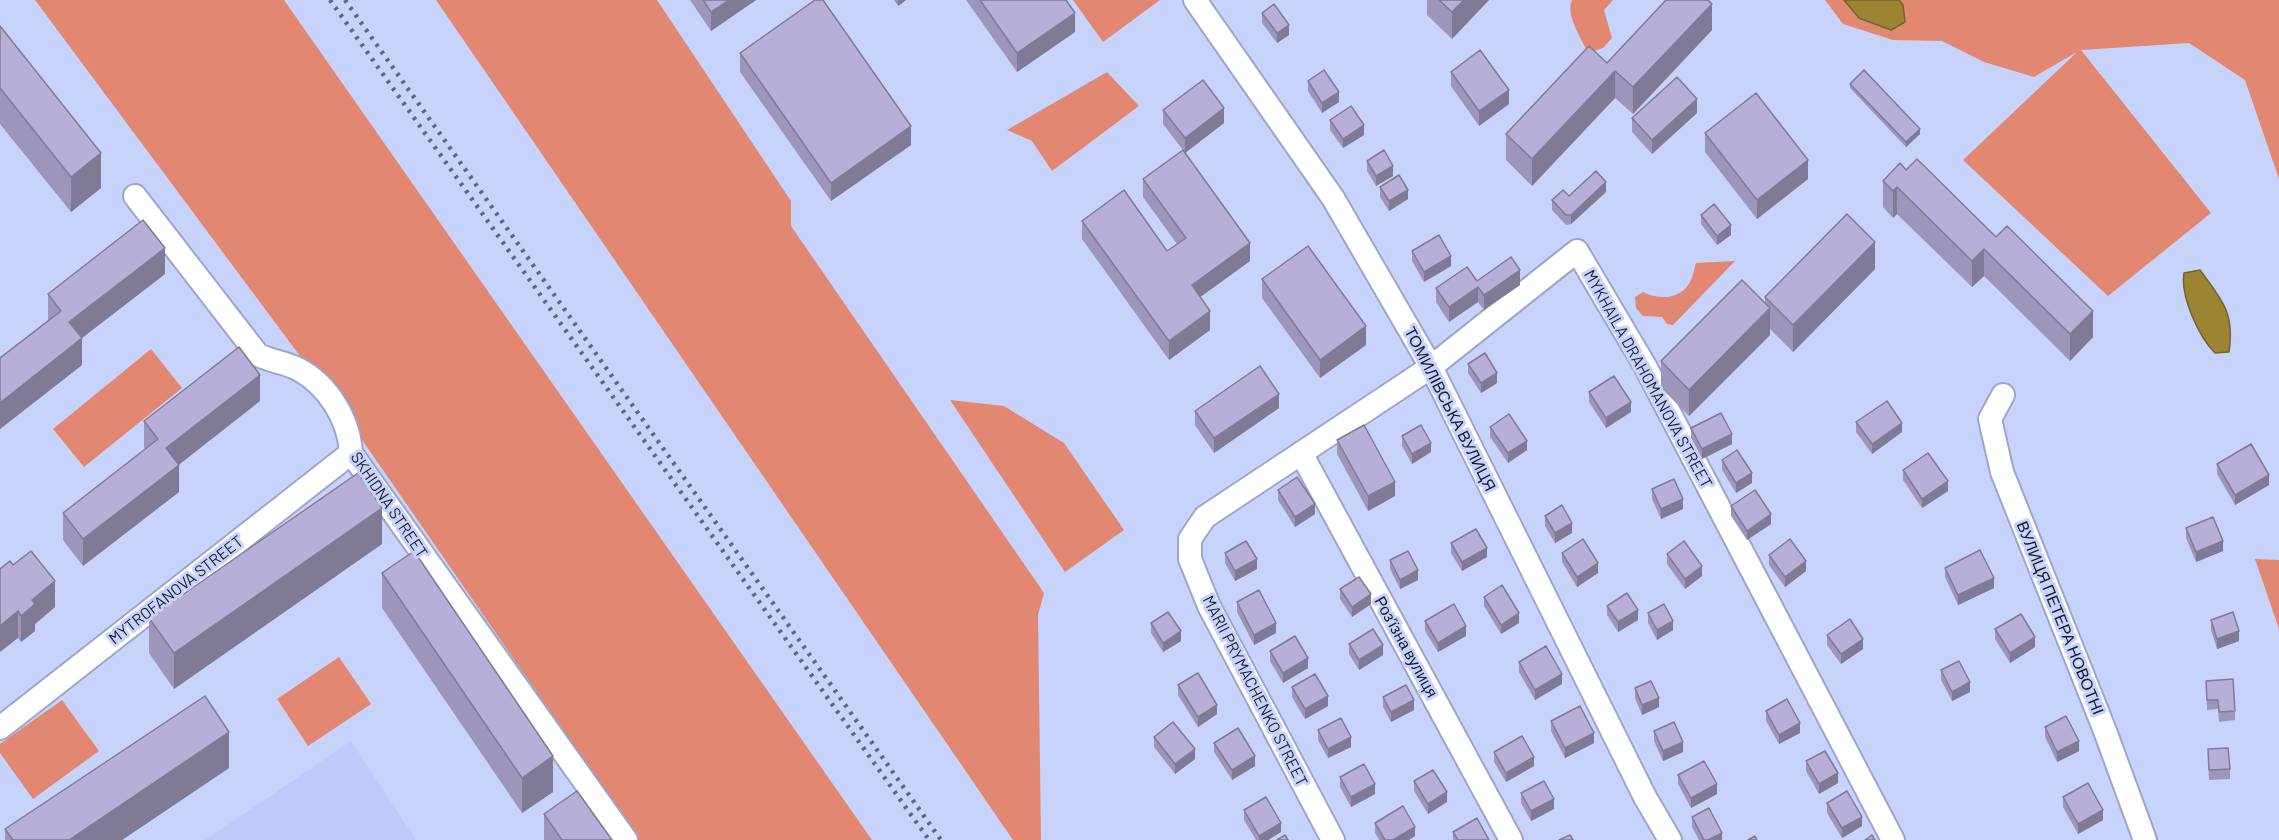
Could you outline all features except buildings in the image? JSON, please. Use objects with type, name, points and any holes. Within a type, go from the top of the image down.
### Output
[{"type":"street","name":"ТОМИЛІВСЬКА ВУЛИЦЯ","points":[[1195,0],[1333,198],[1431,367],[1645,797],[1670,840]]},
{"type":"street","name":"SKHIDNA STREET","points":[[135,196],[258,355],[295,368],[314,379],[343,416],[350,436],[351,453],[626,840]]},
{"type":"street","name":"MYKHAILA DRAHOMANOVA STREET","points":[[1190,539],[1205,517],[1431,367],[1577,251],[1645,366],[1893,840]]},
{"type":"street","name":"ВУЛИЦЯ ПЕТЕРА НОВОТНІ","points":[[2003,395],[1990,419],[2002,472],[2105,731],[2145,840]]},
{"type":"street","name":"MYTROFANOVA STREET","points":[[0,728],[351,453]]},
{"type":"street","name":"Розʼїзна вулиця","points":[[1301,453],[1511,840]]},
{"type":"street","name":"MARII PRYMACHENKO STREET","points":[[1190,539],[1190,559],[1209,606],[1333,840]]},
{"type":"shaded area","points":[[35,0],[284,0],[872,840],[639,840],[358,434]]},
{"type":"shaded area","points":[[436,0],[657,0],[791,201],[791,226],[1044,593],[1038,615],[1041,840],[1013,840]]},
{"type":"shaded area","points":[[1073,0],[1160,0],[1103,42]]},
{"type":"shaded area","points":[[1572,0],[1613,0],[1604,10],[1612,38],[1603,48],[1588,53],[1572,20],[1570,6]]},
{"type":"shaded area","points":[[1825,0],[2279,0],[2279,179],[2245,80],[2189,43],[2081,50],[2211,213],[2108,296],[1963,160],[2077,52],[2034,77],[1984,62],[1942,41],[1893,40],[1843,24]]},
{"type":"shaded area","points":[[1844,0],[1899,0],[1903,5],[1905,22],[1891,30],[1859,18]]},
{"type":"shaded area","points":[[1107,72],[1139,106],[1052,171],[1032,141],[1007,130]]},
{"type":"shaded area","points":[[1735,261],[1673,325],[1667,324],[1662,317],[1643,316],[1636,308],[1635,297],[1643,292],[1649,295],[1669,297],[1681,292],[1690,282],[1696,263]]},
{"type":"shaded area","points":[[2200,270],[2225,308],[2230,327],[2229,352],[2215,353],[2192,316],[2185,293],[2184,273]]},
{"type":"shaded area","points":[[151,349],[182,388],[84,467],[53,429]]},
{"type":"shaded area","points":[[950,400],[1004,406],[1064,443],[1124,530],[1065,572]]},
{"type":"shaded area","points":[[2255,559],[2279,560],[2279,629]]},
{"type":"shaded area","points":[[339,657],[371,704],[308,746],[277,699]]},
{"type":"shaded area","points":[[62,700],[99,751],[33,799],[0,753],[0,744]]},
{"type":"shaded area","points":[[351,741],[416,840],[205,840],[266,799]]},
{"type":"railway","points":[[330,0],[929,840]]},
{"type":"railway","points":[[345,0],[941,840]]}]
